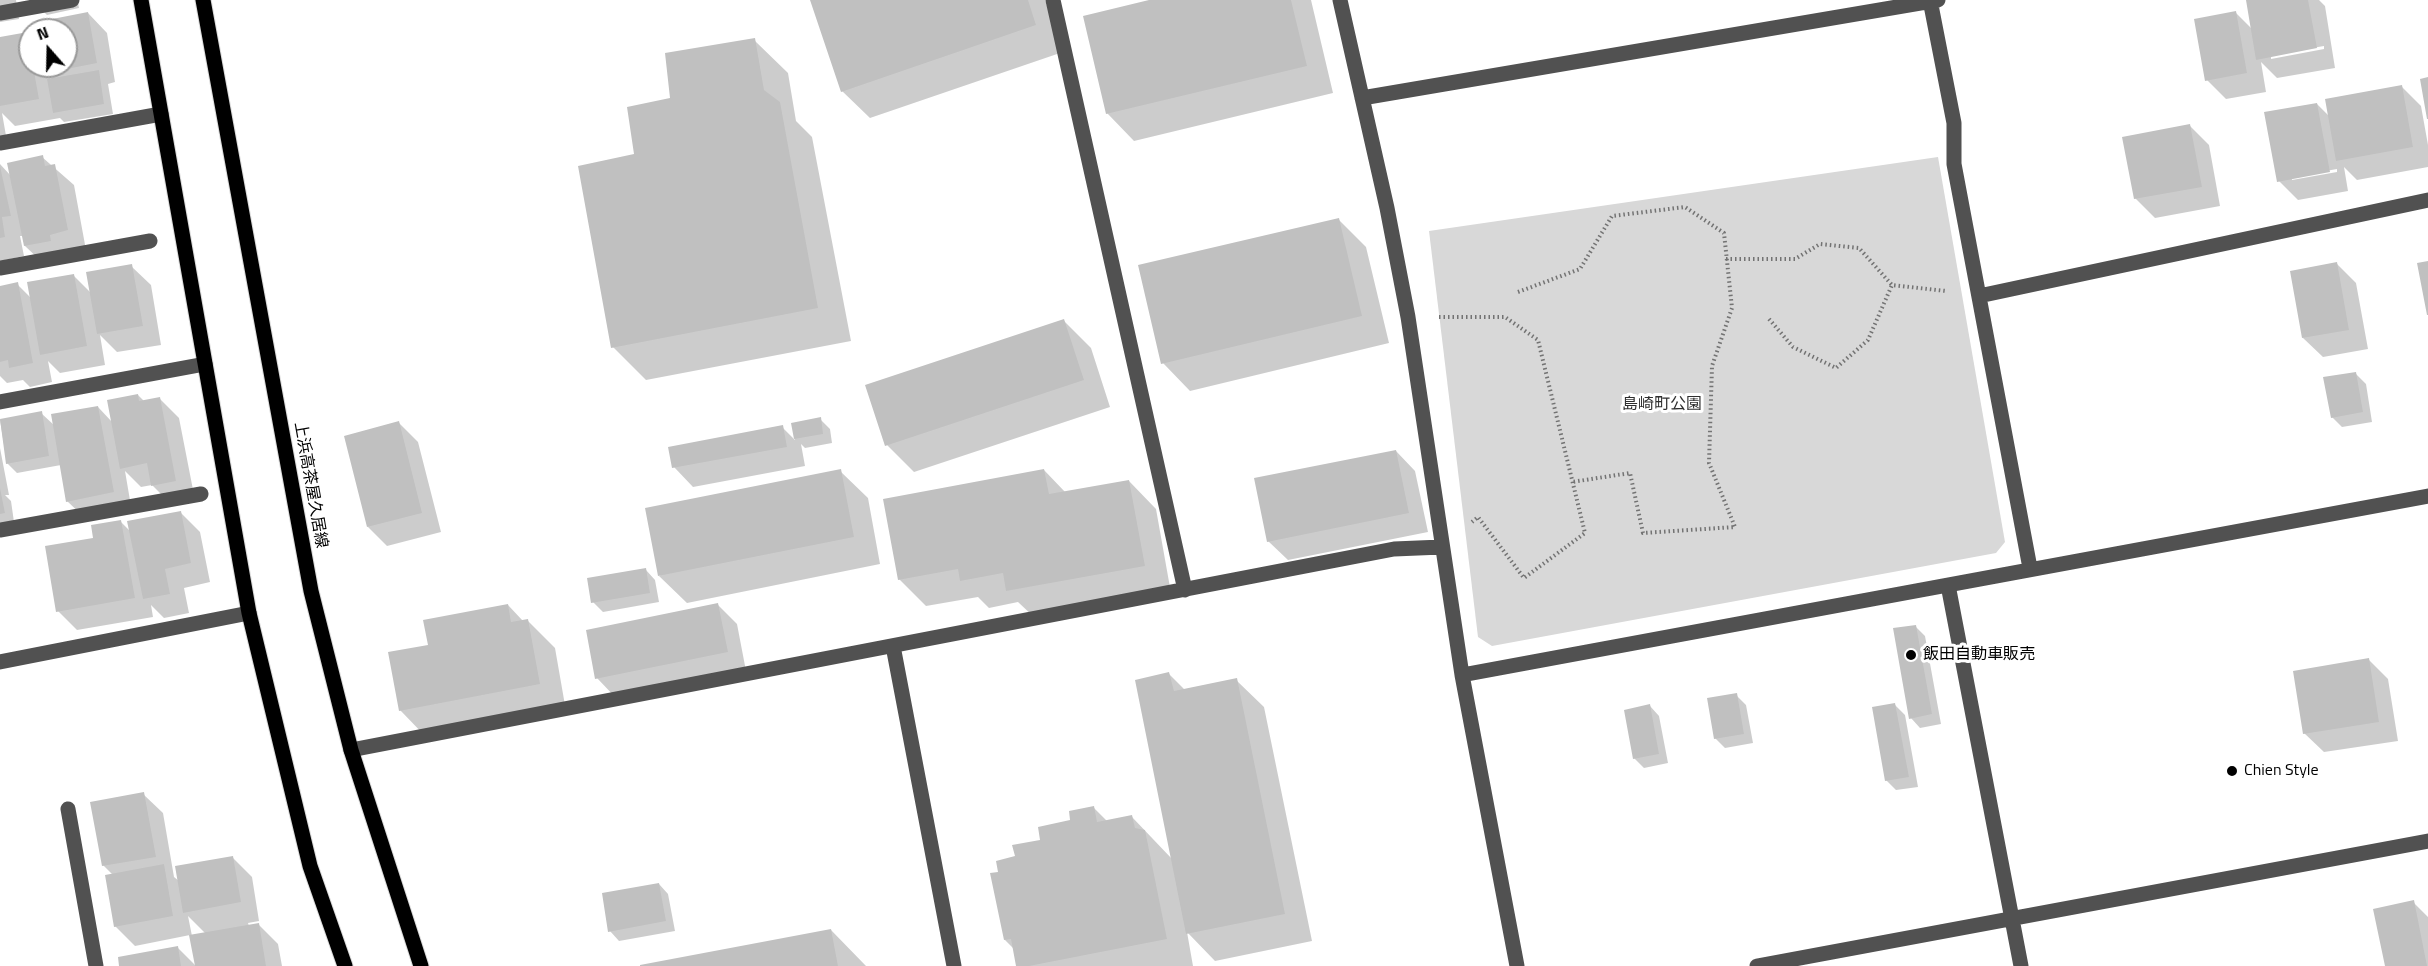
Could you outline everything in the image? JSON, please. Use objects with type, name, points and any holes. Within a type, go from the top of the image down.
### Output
[{"type":"main road","points":[[141,0],[249,613],[310,866],[345,966]]},
{"type":"main road","name":"上浜高茶屋久居線","points":[[203,0],[311,591],[351,750],[421,966]]},
{"type":"street","points":[[0,13],[72,0]]},
{"type":"street","points":[[1053,0],[1185,590]]},
{"type":"street","points":[[1340,0],[1387,208],[1408,317],[1462,675],[1517,966]]},
{"type":"street","points":[[1362,98],[1932,0],[1954,123],[1954,164],[2030,568]]},
{"type":"street","points":[[0,143],[161,114]]},
{"type":"street","points":[[1979,296],[2428,200]]},
{"type":"street","points":[[0,268],[150,241]]},
{"type":"street","points":[[0,402],[205,364]]},
{"type":"street","points":[[0,530],[201,494]]},
{"type":"street","points":[[1462,675],[2428,496]]},
{"type":"street","points":[[351,750],[1394,549],[1442,547]]},
{"type":"street","points":[[1948,585],[2021,966]]},
{"type":"street","points":[[0,662],[249,613]]},
{"type":"street","points":[[893,646],[954,966]]},
{"type":"street","points":[[68,809],[96,966]]},
{"type":"street","points":[[1757,966],[2428,840]]},
{"type":"path","points":[[1518,292],[1580,269],[1612,216],[1685,207],[1724,233],[1732,308],[1712,366],[1708,463],[1734,527],[1643,533],[1630,473],[1572,482]]},
{"type":"path","points":[[1725,259],[1795,259],[1820,244],[1859,248],[1892,285],[1931,289]]},
{"type":"path","points":[[1769,319],[1793,347],[1836,368],[1868,340],[1892,285]]},
{"type":"path","points":[[1408,317],[1505,317],[1538,340],[1585,533],[1524,578],[1478,517]]},
{"type":"green space","name":"島崎町公園","points":[[1938,157],[2005,542],[1996,553],[1492,646],[1478,637],[1429,231]]},
{"type":"building","points":[[810,0],[1028,0],[1036,25],[841,92]]},
{"type":"building","points":[[1149,0],[1291,0],[1307,66],[1106,114],[1083,16]]},
{"type":"building","points":[[2246,0],[2308,0],[2317,48],[2256,60]]},
{"type":"building","points":[[2236,11],[2247,73],[2205,81],[2194,19]]},
{"type":"building","points":[[88,12],[97,63],[78,67],[78,18],[57,18]]},
{"type":"building","points":[[18,34],[18,78],[35,78],[39,99],[0,106],[0,37]]},
{"type":"building","points":[[755,38],[764,90],[780,102],[818,308],[611,348],[578,166],[634,154],[627,107],[670,98],[665,53]]},
{"type":"building","points":[[99,70],[104,104],[53,113],[47,79],[78,78],[78,74]]},
{"type":"building","points":[[2428,77],[2428,119],[2427,119],[2420,79]]},
{"type":"building","points":[[2402,85],[2413,147],[2336,161],[2325,99]]},
{"type":"building","points":[[2317,103],[2330,172],[2277,182],[2264,112]]},
{"type":"building","points":[[2190,124],[2202,187],[2134,199],[2122,137]]},
{"type":"building","points":[[43,155],[45,166],[55,164],[68,230],[50,235],[51,241],[24,246],[7,163]]},
{"type":"building","points":[[0,166],[11,216],[2,217],[5,237],[0,238]]},
{"type":"building","points":[[1339,218],[1362,316],[1161,364],[1138,265]]},
{"type":"building","points":[[2428,261],[2428,315],[2427,315],[2417,263]]},
{"type":"building","points":[[2337,262],[2349,330],[2302,338],[2290,271]]},
{"type":"building","points":[[132,264],[143,326],[97,334],[86,272]]},
{"type":"building","points":[[74,274],[87,346],[40,355],[27,282]]},
{"type":"building","points":[[18,282],[33,363],[9,368],[8,360],[0,362],[0,286]]},
{"type":"building","points":[[1064,319],[1084,380],[885,446],[865,385]]},
{"type":"building","points":[[2356,372],[2363,412],[2331,418],[2323,377]]},
{"type":"building","points":[[138,394],[139,401],[160,397],[176,481],[151,486],[147,463],[120,469],[107,400]]},
{"type":"building","points":[[98,406],[114,492],[66,502],[51,414]]},
{"type":"building","points":[[42,411],[49,456],[6,464],[0,419]]},
{"type":"building","points":[[821,417],[823,434],[794,439],[791,423]]},
{"type":"building","points":[[399,421],[422,513],[367,527],[344,436]]},
{"type":"building","points":[[783,425],[787,447],[672,468],[668,447]]},
{"type":"building","points":[[1396,450],[1409,513],[1267,542],[1254,478]]},
{"type":"building","points":[[841,469],[854,537],[658,576],[645,508]]},
{"type":"building","points":[[1044,469],[1049,494],[1129,480],[1145,566],[1006,591],[1003,573],[960,581],[958,569],[898,580],[883,499]]},
{"type":"building","points":[[0,488],[5,513],[0,514]]},
{"type":"building","points":[[181,511],[191,563],[165,569],[170,594],[143,599],[127,521]]},
{"type":"building","points":[[121,520],[135,598],[56,612],[45,546],[93,538],[91,525]]},
{"type":"building","points":[[646,568],[650,593],[591,603],[587,578]]},
{"type":"building","points":[[718,603],[728,652],[595,679],[586,630]]},
{"type":"building","points":[[508,604],[511,622],[528,619],[540,684],[399,711],[388,652],[428,645],[423,620]]},
{"type":"building","points":[[1916,625],[1932,714],[1909,719],[1893,628]]},
{"type":"building","points":[[2369,658],[2379,722],[2303,734],[2293,671]]},
{"type":"building","points":[[1169,672],[1174,691],[1237,678],[1285,914],[1186,934],[1135,680]]},
{"type":"building","points":[[1737,693],[1744,734],[1714,739],[1707,698]]},
{"type":"building","points":[[1895,703],[1909,777],[1885,781],[1872,707]]},
{"type":"building","points":[[1650,704],[1659,754],[1633,759],[1624,710]]},
{"type":"building","points":[[144,792],[156,857],[102,866],[90,802]]},
{"type":"building","points":[[1094,806],[1097,822],[1132,815],[1135,828],[1145,830],[1167,939],[1029,966],[1016,966],[1011,939],[1004,940],[990,873],[998,872],[996,861],[1015,856],[1012,845],[1040,840],[1038,827],[1070,820],[1069,811]]},
{"type":"building","points":[[233,856],[241,902],[183,913],[175,866]]},
{"type":"building","points":[[164,864],[173,916],[114,927],[105,875]]},
{"type":"building","points":[[659,883],[666,921],[608,932],[602,893]]},
{"type":"building","points":[[2414,900],[2427,966],[2385,966],[2373,909]]},
{"type":"building","points":[[259,923],[266,966],[195,966],[189,935]]},
{"type":"building","points":[[831,929],[838,966],[640,966],[640,965]]},
{"type":"building","points":[[178,946],[181,966],[119,966],[118,957]]},
{"type":"place","name":"飯田自動車販売","points":[[1911,655]]},
{"type":"place","name":"Chien Style","points":[[2232,771]]}]
